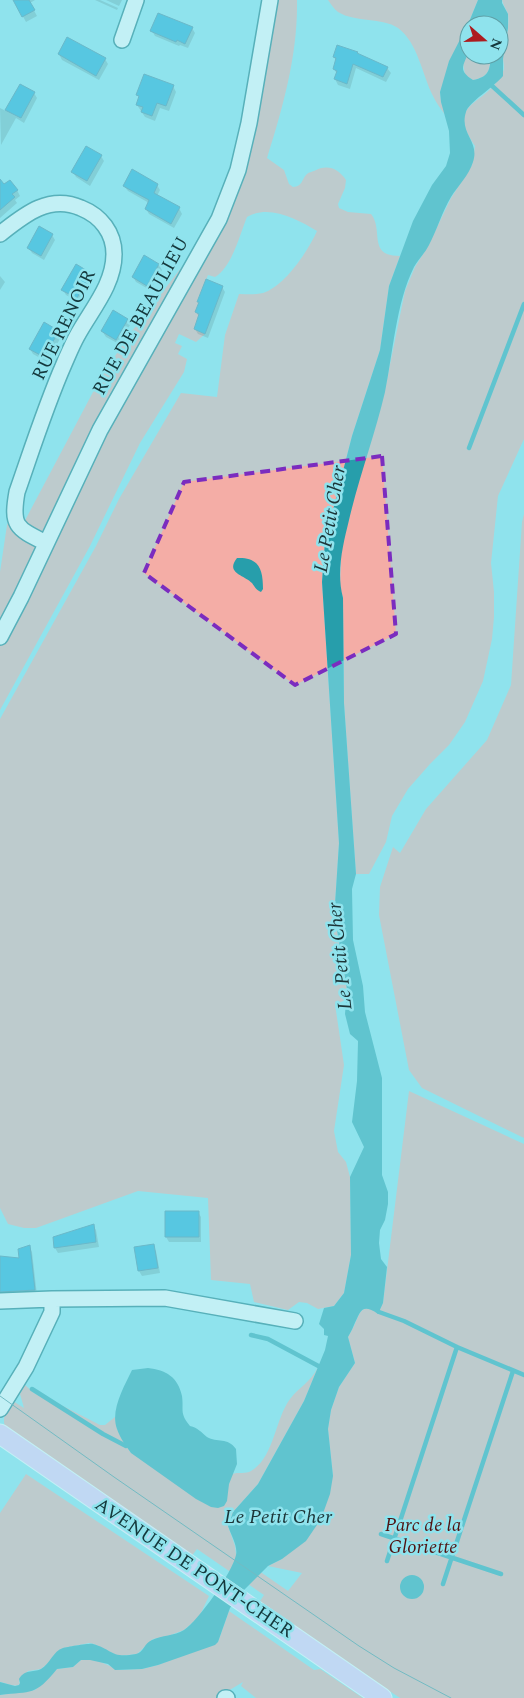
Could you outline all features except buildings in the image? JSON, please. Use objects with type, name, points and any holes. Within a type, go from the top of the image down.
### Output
[{"type":"main road","name":"AVENUE DE PONT-CHER","points":[[3,1436],[382,1698]]},
{"type":"street","points":[[122,40],[136,0]]},
{"type":"street","name":"RUE DE BEAULIEU","points":[[0,637],[22,597],[100,430],[219,219],[230,194],[238,170],[249,123],[270,0]]},
{"type":"street","name":"RUE RENOIR","points":[[0,234],[38,207],[57,203],[88,210],[106,226],[113,241],[112,271],[107,285],[77,337],[64,365],[17,492],[14,510],[16,524],[29,535],[46,543]]},
{"type":"street","points":[[0,1301],[165,1298],[295,1321]]},
{"type":"street","points":[[0,1409],[26,1367],[52,1312],[52,1299]]},
{"type":"highlighted area","points":[[382,456],[396,634],[295,685],[144,573],[184,482]]},
{"type":"green space","points":[[270,0],[297,0],[297,20],[288,80],[267,158],[284,170],[289,184],[293,187],[300,184],[308,173],[323,168],[336,170],[346,180],[345,188],[338,204],[339,208],[348,212],[371,214],[375,220],[378,241],[383,252],[400,256],[389,286],[380,350],[352,436],[325,541],[322,582],[339,843],[335,904],[336,924],[347,989],[346,1000],[335,1004],[344,1065],[334,1131],[338,1152],[346,1162],[350,1177],[351,1255],[344,1293],[334,1306],[318,1309],[307,1303],[299,1302],[288,1310],[254,1302],[250,1284],[211,1280],[208,1198],[138,1191],[36,1228],[24,1228],[8,1224],[0,1208],[0,719],[96,546],[119,499],[181,393],[217,397],[225,335],[239,294],[263,293],[279,283],[302,258],[317,231],[283,215],[264,212],[256,213],[247,217],[235,250],[226,266],[215,277],[208,275],[197,301],[199,302],[195,312],[199,314],[194,329],[205,334],[196,342],[179,334],[175,343],[182,346],[178,354],[187,359],[184,372],[140,443],[90,546],[0,710],[0,572],[7,525],[14,510],[21,528],[101,377],[129,335],[219,219],[230,194]]},
{"type":"green space","points":[[328,0],[478,0],[472,15],[459,15],[459,46],[440,92],[446,116],[434,99],[415,50],[405,34],[398,28],[384,22],[353,18],[337,11]]},
{"type":"green space","points":[[502,0],[524,0],[524,439],[498,496],[491,563],[494,592],[492,639],[483,681],[465,722],[449,745],[408,789],[392,816],[386,842],[369,874],[356,874],[344,703],[343,598],[340,588],[341,550],[358,482],[384,394],[405,291],[415,267],[428,246],[451,198],[472,165],[475,146],[467,132],[464,121],[465,113],[470,106],[492,87],[504,69],[504,65],[509,65],[509,15]]},
{"type":"green space","points":[[463,65],[490,65],[488,72],[478,79],[473,80],[465,75]]},
{"type":"green space","points":[[524,514],[524,1138],[422,1088],[409,1070],[379,915],[380,887],[393,847],[400,853],[426,809],[487,740],[511,685]]},
{"type":"green space","name":"Parc de la Gloriette","points":[[409,1091],[524,1144],[524,1698],[400,1698],[261,1605],[262,1602],[260,1601],[264,1595],[197,1549],[191,1557],[6,1430],[4,1422],[8,1408],[13,1401],[24,1408],[20,1394],[25,1385],[34,1393],[100,1425],[105,1425],[115,1417],[117,1429],[131,1453],[229,1484],[232,1474],[251,1471],[259,1465],[265,1457],[285,1407],[290,1399],[312,1377],[318,1367],[304,1401],[258,1484],[233,1512],[228,1526],[236,1555],[288,1591],[302,1573],[268,1566],[282,1559],[333,1476],[328,1429],[331,1410],[339,1387],[355,1363],[348,1337],[362,1310],[368,1309],[378,1313],[383,1303]]},
{"type":"green space","points":[[26,1474],[209,1596],[199,1617],[184,1630],[153,1639],[137,1654],[118,1656],[89,1643],[64,1648],[41,1669],[28,1671],[19,1681],[20,1684],[13,1685],[0,1682],[0,1513]]},
{"type":"green space","points":[[229,1611],[314,1670],[320,1669],[363,1698],[256,1698],[241,1686],[243,1682],[223,1694],[220,1698],[0,1698],[0,1695],[35,1690],[57,1669],[73,1667],[81,1660],[96,1660],[119,1670],[142,1669],[158,1665],[218,1642]]},
{"type":"water","name":"Le Petit Cher","points":[[478,0],[502,0],[508,14],[472,15]]},
{"type":"water","name":"Le Petit Cher","points":[[459,42],[459,65],[463,65],[463,70],[473,80],[485,75],[490,65],[503,65],[503,76],[472,104],[466,112],[465,126],[474,148],[473,162],[448,203],[426,251],[414,267],[403,296],[385,392],[353,504],[340,568],[343,598],[344,703],[356,874],[352,889],[353,940],[363,986],[365,1012],[382,1078],[382,1175],[388,1192],[388,1204],[385,1220],[380,1230],[379,1243],[381,1259],[387,1267],[383,1303],[378,1314],[368,1309],[362,1310],[348,1337],[355,1363],[339,1387],[331,1410],[328,1429],[333,1476],[330,1494],[321,1519],[306,1541],[282,1559],[268,1566],[244,1590],[230,1608],[218,1642],[215,1645],[142,1669],[115,1670],[108,1664],[81,1660],[73,1667],[57,1669],[50,1678],[32,1691],[0,1695],[0,1682],[15,1686],[19,1685],[21,1676],[41,1669],[63,1648],[93,1644],[116,1654],[136,1654],[152,1640],[184,1630],[198,1617],[222,1584],[236,1555],[235,1544],[228,1526],[233,1512],[258,1484],[304,1401],[325,1350],[328,1336],[324,1335],[324,1329],[319,1324],[324,1308],[334,1306],[344,1293],[351,1255],[350,1177],[364,1147],[352,1122],[357,1081],[358,1041],[350,1034],[345,1014],[347,989],[336,924],[335,904],[339,843],[322,582],[325,541],[352,436],[380,350],[389,286],[413,221],[432,185],[446,166],[450,153],[449,131],[440,92],[449,61]]},
{"type":"water","points":[[237,558],[244,558],[255,562],[261,570],[263,589],[261,592],[249,580],[234,570],[234,563]]},
{"type":"water","points":[[148,1368],[166,1373],[178,1384],[182,1396],[183,1414],[190,1426],[211,1439],[230,1443],[236,1449],[237,1464],[229,1484],[227,1501],[224,1506],[218,1508],[211,1507],[196,1499],[131,1453],[121,1439],[115,1422],[115,1414],[122,1391],[132,1370]]},
{"type":"water","points":[[407,1575],[417,1575],[424,1582],[424,1592],[417,1599],[407,1599],[400,1592],[400,1582]]},
{"type":"waterway","points":[[490,84],[524,115]]},
{"type":"waterway","points":[[469,448],[524,304]]},
{"type":"waterway","points":[[379,1312],[404,1321],[457,1347],[524,1375]]},
{"type":"waterway","points":[[251,1335],[268,1339],[324,1369]]},
{"type":"waterway","points":[[387,1561],[457,1347]]},
{"type":"waterway","points":[[443,1584],[513,1371]]},
{"type":"waterway","points":[[32,1389],[103,1434],[126,1446]]},
{"type":"waterway","points":[[381,1534],[501,1574]]},
{"type":"tram line","points":[[0,1396],[359,1646],[394,1668],[451,1698]]}]
